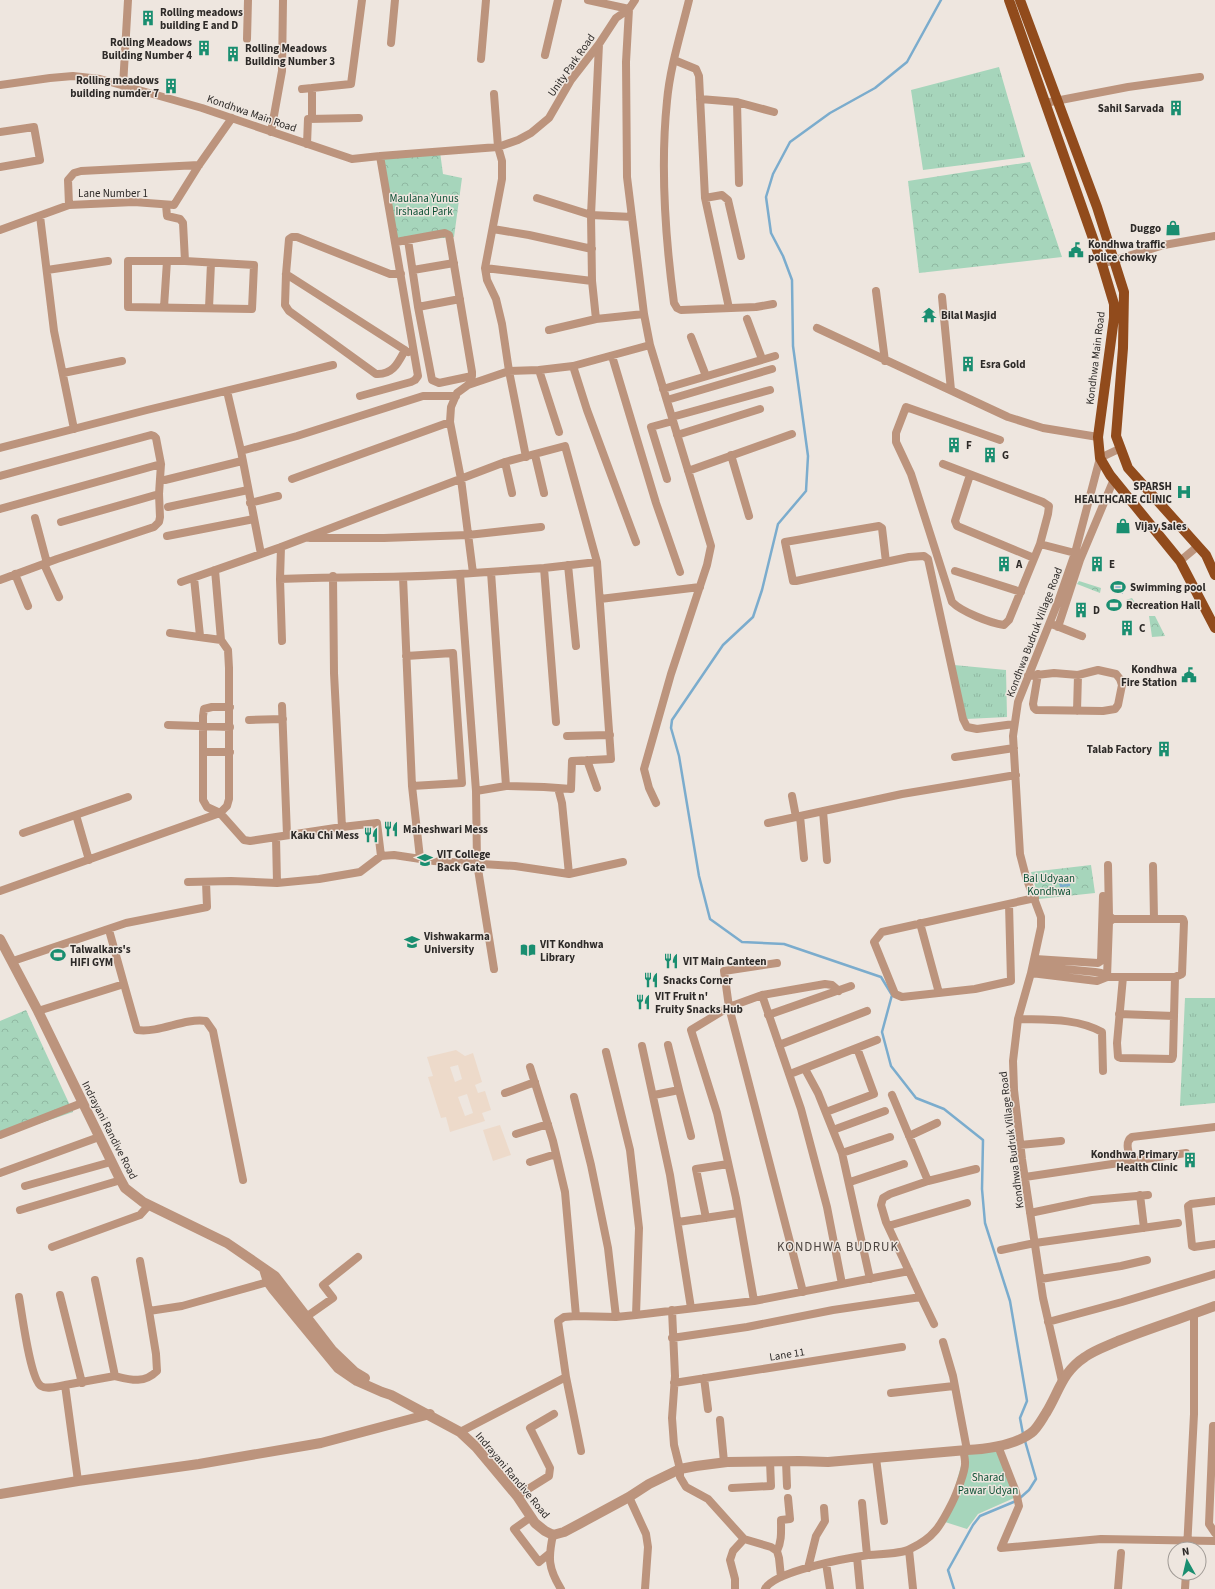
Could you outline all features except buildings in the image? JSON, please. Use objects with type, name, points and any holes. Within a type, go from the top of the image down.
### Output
[{"type":"main road","name":"Kondhwa Main Road","points":[[1009,0],[1102,264],[1114,304],[1114,318],[1098,437],[1100,458],[1114,479],[1180,561],[1215,628]]},
{"type":"main road","name":"Kondhwa Main Road","points":[[1020,0],[1097,207],[1124,292],[1123,348],[1116,436],[1128,468],[1206,555],[1215,575]]},
{"type":"street","points":[[123,86],[128,0]]},
{"type":"street","points":[[248,0],[248,39]]},
{"type":"street","points":[[271,132],[282,71],[283,0]]},
{"type":"street","points":[[302,89],[351,84],[362,0]]},
{"type":"street","points":[[391,43],[395,0]]},
{"type":"street","points":[[481,59],[486,0]]},
{"type":"street","points":[[545,55],[558,0]]},
{"type":"street","points":[[588,0],[629,9],[626,62],[627,177],[644,314],[650,345],[711,546],[710,556],[671,674],[644,769],[649,788],[656,803]]},
{"type":"street","name":"Unity Park Road","points":[[498,147],[518,140],[531,133],[549,118],[571,80],[599,44],[616,18],[629,9],[635,0]]},
{"type":"street","points":[[689,0],[674,60],[667,100],[664,186],[666,243],[674,303],[676,308],[681,310],[756,307],[773,304]]},
{"type":"street","points":[[596,319],[592,281],[591,215],[599,44]]},
{"type":"street","points":[[674,60],[696,69],[699,76],[705,198],[728,308]]},
{"type":"street","name":"Kondhwa Main Road","points":[[0,85],[73,76],[100,80],[202,108],[352,159],[498,147]]},
{"type":"street","points":[[1045,103],[1200,77]]},
{"type":"street","points":[[312,88],[312,119]]},
{"type":"street","points":[[494,94],[498,147],[502,161],[502,179],[485,268],[487,280],[496,299],[502,324],[509,371],[526,457]]},
{"type":"street","points":[[700,99],[737,102],[774,112]]},
{"type":"street","points":[[737,102],[739,183]]},
{"type":"street","points":[[185,261],[183,222],[180,219],[167,216],[166,205],[174,205],[199,165],[232,118]]},
{"type":"street","points":[[307,144],[308,120],[359,118]]},
{"type":"street","points":[[0,132],[34,128],[40,160],[0,167]]},
{"type":"street","points":[[360,396],[415,380],[418,376],[380,156]]},
{"type":"street","points":[[69,204],[68,180],[74,173],[81,171],[199,165]]},
{"type":"street","points":[[705,198],[722,195],[728,200],[741,256]]},
{"type":"street","points":[[537,198],[591,215],[632,216]]},
{"type":"street","name":"Lane Number 1","points":[[0,230],[69,204],[134,202],[166,205]]},
{"type":"street","points":[[40,216],[54,331],[74,429]]},
{"type":"street","points":[[493,229],[529,234],[592,249]]},
{"type":"street","points":[[396,242],[448,233],[472,376],[439,383],[432,380],[418,306],[408,240]]},
{"type":"street","points":[[1102,264],[1164,245],[1215,236]]},
{"type":"street","points":[[401,274],[390,274],[297,237],[292,237],[289,239],[286,274],[286,308],[376,374],[383,374],[395,368],[405,350]]},
{"type":"street","points":[[47,270],[108,261]]},
{"type":"street","points":[[128,261],[185,261],[254,265],[252,309],[128,307],[128,261]]},
{"type":"street","points":[[164,307],[167,261]]},
{"type":"street","points":[[209,308],[211,263]]},
{"type":"street","points":[[413,270],[454,263]]},
{"type":"street","points":[[485,268],[592,281]]},
{"type":"street","points":[[286,274],[414,355]]},
{"type":"street","points":[[876,291],[885,360]]},
{"type":"street","points":[[942,297],[951,390]]},
{"type":"street","points":[[418,306],[460,299]]},
{"type":"street","points":[[549,330],[596,319],[644,314]]},
{"type":"street","points":[[747,319],[762,359]]},
{"type":"street","points":[[817,328],[1008,417],[1042,428],[1098,437]]},
{"type":"street","points":[[691,337],[706,376]]},
{"type":"street","points":[[473,573],[461,479],[450,422],[451,406],[457,393],[468,385],[509,371],[539,370],[573,366],[650,345]]},
{"type":"street","points":[[612,356],[656,503],[680,572]]},
{"type":"street","points":[[663,389],[775,356]]},
{"type":"street","points":[[63,374],[122,361]]},
{"type":"street","points":[[0,448],[333,365]]},
{"type":"street","points":[[573,366],[587,410],[636,542]]},
{"type":"street","points":[[667,400],[772,369]]},
{"type":"street","points":[[539,370],[559,432]]},
{"type":"street","points":[[666,479],[651,427],[672,419],[770,390]]},
{"type":"street","points":[[227,391],[241,451],[261,554]]},
{"type":"street","points":[[241,451],[297,436],[423,396],[456,396]]},
{"type":"street","points":[[943,464],[1043,502],[1048,506],[1048,514],[1040,544],[1009,620],[1004,625],[997,624],[958,608],[952,602],[910,474],[896,442],[896,433],[906,407],[1000,440]]},
{"type":"street","points":[[677,435],[760,409]]},
{"type":"street","points":[[292,479],[450,422]]},
{"type":"street","points":[[688,471],[792,434]]},
{"type":"street","points":[[0,476],[151,435],[156,438],[161,464],[159,494],[160,517],[159,522],[154,527],[0,580]]},
{"type":"street","points":[[181,582],[281,547],[505,462],[565,446],[597,562],[612,759],[572,761],[571,789],[506,786],[476,791]]},
{"type":"street","points":[[1100,458],[1121,448]]},
{"type":"street","points":[[535,455],[544,493]]},
{"type":"street","points":[[731,455],[749,516]]},
{"type":"street","name":"Kondhwa Budruk Village Road","points":[[1062,1381],[1048,1322],[1030,1213],[1020,1145],[1013,1061],[1018,1019],[1033,966],[1041,928],[1041,916],[1026,877],[1020,854],[1014,724],[1018,702],[1050,623],[1075,553],[1100,458]]},
{"type":"street","points":[[165,480],[242,461]]},
{"type":"street","points":[[505,462],[512,493]]},
{"type":"street","points":[[0,509],[161,464]]},
{"type":"street","points":[[970,475],[956,521],[957,526],[1034,558]]},
{"type":"street","points":[[1058,626],[1080,560],[1114,479]]},
{"type":"street","points":[[168,507],[248,490]]},
{"type":"street","points":[[61,522],[159,494]]},
{"type":"street","points":[[250,503],[278,496]]},
{"type":"street","points":[[35,518],[46,563],[59,597]]},
{"type":"street","points":[[167,536],[254,519]]},
{"type":"street","points":[[305,538],[384,538],[468,535],[540,526]]},
{"type":"street","points":[[886,562],[882,528],[879,526],[787,540],[785,542],[793,581],[886,562],[918,555],[924,556],[928,559],[963,719],[967,727],[977,729],[1014,724]]},
{"type":"street","points":[[1040,544],[1075,553]]},
{"type":"street","points":[[1180,561],[1198,546]]},
{"type":"street","points":[[281,547],[280,579],[282,641]]},
{"type":"street","points":[[280,579],[333,576],[403,577],[460,574],[544,568],[597,562]]},
{"type":"street","points":[[568,565],[576,646]]},
{"type":"street","points":[[544,568],[556,722]]},
{"type":"street","points":[[0,891],[220,813],[227,806],[229,799],[230,668],[228,650],[221,640],[215,570]]},
{"type":"street","points":[[955,571],[1021,592]]},
{"type":"street","points":[[491,572],[506,786]]},
{"type":"street","points":[[15,574],[28,606]]},
{"type":"street","points":[[460,574],[476,791],[477,863],[494,969]]},
{"type":"street","points":[[333,576],[334,673],[342,827]]},
{"type":"street","points":[[403,577],[412,786],[420,858]]},
{"type":"street","points":[[194,578],[200,636]]},
{"type":"street","points":[[600,599],[700,587]]},
{"type":"street","points":[[1050,623],[1082,636]]},
{"type":"street","points":[[170,633],[221,640]]},
{"type":"street","points":[[406,656],[453,653],[462,783],[412,786]]},
{"type":"street","points":[[1028,676],[1038,674],[1054,673],[1078,675],[1098,670],[1116,674],[1122,685],[1118,705],[1115,709],[1103,711],[1040,711],[1034,708],[1033,700],[1038,674]]},
{"type":"street","points":[[1077,711],[1078,675]]},
{"type":"street","points":[[282,706],[287,835]]},
{"type":"street","points":[[230,707],[212,707],[204,709],[203,800],[207,806],[220,813],[244,840],[250,841],[378,822],[380,856]]},
{"type":"street","points":[[249,720],[283,719]]},
{"type":"street","points":[[168,725],[230,726]]},
{"type":"street","points":[[567,736],[610,735]]},
{"type":"street","points":[[955,757],[1014,748]]},
{"type":"street","points":[[203,752],[230,752]]},
{"type":"street","points":[[587,760],[597,788]]},
{"type":"street","points":[[768,823],[902,794],[1016,775]]},
{"type":"street","points":[[558,788],[562,803],[569,874]]},
{"type":"street","points":[[792,796],[798,816],[804,858]]},
{"type":"street","points":[[23,833],[128,797]]},
{"type":"street","points":[[823,811],[827,860]]},
{"type":"street","points":[[76,815],[89,860]]},
{"type":"street","points":[[276,837],[277,883]]},
{"type":"street","points":[[188,882],[277,883],[319,879],[360,872],[380,856],[394,855],[434,861],[515,866],[569,874],[623,862]]},
{"type":"street","points":[[1107,978],[1108,865]]},
{"type":"street","points":[[1153,866],[1154,919]]},
{"type":"street","points":[[13,961],[126,924],[208,907],[206,882]]},
{"type":"street","points":[[1033,966],[1098,963],[1101,961],[1108,919],[1103,896]]},
{"type":"street","points":[[1009,904],[1011,981],[975,989],[939,992],[902,998],[896,994],[874,942],[882,932],[1035,898]]},
{"type":"street","points":[[1033,966],[1097,981],[1107,978],[1123,977],[1175,977],[1182,974],[1183,919],[1108,919]]},
{"type":"street","points":[[920,923],[939,992]]},
{"type":"street","points":[[108,930],[137,1030],[147,1031],[196,1020],[206,1021],[213,1031],[243,1180]]},
{"type":"street","name":"Indrayani Randive Road","points":[[0,939],[13,961],[38,1011],[120,1180],[126,1188],[134,1196],[149,1205],[227,1243],[264,1269],[288,1309],[338,1368],[357,1381],[382,1392],[391,1394],[430,1414],[460,1432],[476,1447],[517,1496],[531,1517],[545,1531],[553,1535]]},
{"type":"street","points":[[777,963],[724,971],[729,1007],[803,1292]]},
{"type":"street","points":[[1123,977],[1117,1043],[1118,1057],[1172,1059],[1174,1056],[1175,977]]},
{"type":"street","points":[[38,1011],[124,984]]},
{"type":"street","points":[[754,1301],[738,1213],[717,1113],[691,1030],[729,1007],[776,991],[825,984],[832,985],[839,990]]},
{"type":"street","points":[[768,1015],[851,986]]},
{"type":"street","points":[[762,995],[801,1109],[827,1207],[842,1284]]},
{"type":"street","points":[[778,1045],[867,1011]]},
{"type":"street","points":[[1119,1014],[1174,1016]]},
{"type":"street","points":[[1018,1019],[1073,1022],[1092,1027],[1102,1032],[1103,1071]]},
{"type":"street","points":[[790,1074],[877,1040]]},
{"type":"street","points":[[668,1045],[692,1136]]},
{"type":"street","points":[[642,1046],[670,1175],[692,1308]]},
{"type":"street","points":[[826,1112],[874,1094],[857,1048]]},
{"type":"street","points":[[606,1052],[630,1150],[639,1228],[636,1315]]},
{"type":"street","points":[[530,1067],[536,1082],[548,1124],[565,1192],[572,1256],[576,1316]]},
{"type":"street","points":[[805,1069],[826,1112],[842,1153],[850,1182],[870,1279]]},
{"type":"street","points":[[505,1093],[536,1082]]},
{"type":"street","points":[[654,1096],[679,1090]]},
{"type":"street","points":[[892,1095],[928,1182]]},
{"type":"street","points":[[574,1097],[591,1165],[608,1248],[616,1317]]},
{"type":"street","points":[[0,1135],[82,1103]]},
{"type":"street","points":[[833,1130],[885,1112]]},
{"type":"street","points":[[909,1136],[937,1123]]},
{"type":"street","points":[[516,1134],[548,1124]]},
{"type":"street","points":[[1131,1161],[1128,1142],[1132,1137],[1215,1127]]},
{"type":"street","points":[[0,1173],[99,1136]]},
{"type":"street","points":[[842,1153],[890,1137]]},
{"type":"street","points":[[1020,1145],[1061,1141]]},
{"type":"street","points":[[1025,1177],[1186,1153]]},
{"type":"street","points":[[530,1162],[556,1154]]},
{"type":"street","points":[[25,1186],[111,1162]]},
{"type":"street","points":[[706,1218],[696,1169],[728,1164]]},
{"type":"street","points":[[850,1182],[904,1164]]},
{"type":"street","points":[[934,1324],[888,1226],[882,1205],[883,1198],[890,1194],[928,1182],[976,1169]]},
{"type":"street","points":[[20,1210],[120,1180]]},
{"type":"street","points":[[1030,1213],[1092,1200],[1144,1195],[1144,1228]]},
{"type":"street","points":[[1215,1201],[1191,1204],[1188,1206],[1192,1246],[1215,1244]]},
{"type":"street","points":[[888,1226],[967,1203]]},
{"type":"street","points":[[52,1247],[140,1215],[149,1205]]},
{"type":"street","points":[[678,1222],[738,1213]]},
{"type":"street","points":[[1001,1250],[1035,1243],[1178,1223]]},
{"type":"street","points":[[306,1317],[333,1298],[323,1285],[358,1257]]},
{"type":"street","points":[[1041,1279],[1147,1260]]},
{"type":"street","points":[[19,1297],[31,1366],[39,1385],[44,1387],[65,1385],[115,1376],[142,1381],[152,1377],[157,1371],[158,1363],[140,1261]]},
{"type":"street","points":[[581,1451],[566,1377],[558,1321],[564,1317],[616,1317],[754,1301],[909,1271]]},
{"type":"street","points":[[1048,1322],[1122,1302],[1215,1274]]},
{"type":"street","points":[[149,1311],[182,1306],[271,1279]]},
{"type":"street","name":"Indrayani Randive Road","points":[[271,1279],[306,1317],[332,1350],[355,1372],[385,1387],[391,1394]]},
{"type":"street","points":[[95,1280],[115,1376]]},
{"type":"street","points":[[60,1295],[82,1382]]},
{"type":"street","points":[[672,1338],[747,1327],[833,1310],[921,1297]]},
{"type":"street","points":[[561,1589],[552,1574],[550,1553],[553,1535],[564,1532],[629,1497],[649,1484],[680,1469],[724,1462],[828,1462],[985,1449],[1013,1442],[1031,1433],[1046,1414],[1062,1381],[1073,1366],[1086,1356],[1135,1334],[1215,1306]]},
{"type":"street","points":[[672,1310],[674,1383],[672,1418],[674,1445],[680,1469],[680,1477],[686,1487],[708,1499],[744,1539],[770,1547],[777,1551],[780,1558],[781,1577]]},
{"type":"street","points":[[1187,1540],[1194,1414],[1194,1314]]},
{"type":"street","points":[[765,1589],[771,1582],[781,1577],[826,1563],[867,1555],[909,1550],[927,1539],[941,1525],[959,1486],[966,1464],[954,1386],[943,1342]]},
{"type":"street","name":"Lane 11","points":[[674,1383],[902,1347]]},
{"type":"street","points":[[460,1432],[566,1377]]},
{"type":"street","points":[[704,1378],[708,1409]]},
{"type":"street","points":[[65,1385],[78,1481]]},
{"type":"street","points":[[891,1393],[954,1386]]},
{"type":"street","points":[[0,1494],[78,1481],[199,1464],[321,1442],[430,1414]]},
{"type":"street","points":[[517,1496],[549,1476],[550,1468],[530,1428],[554,1414]]},
{"type":"street","points":[[720,1420],[724,1462]]},
{"type":"street","points":[[1215,1426],[1213,1426],[1209,1524],[1215,1533]]},
{"type":"street","points":[[998,1446],[1019,1506],[1000,1548],[1101,1539],[1215,1541]]},
{"type":"street","points":[[876,1458],[884,1521]]},
{"type":"street","points":[[732,1488],[771,1486],[770,1461]]},
{"type":"street","points":[[786,1461],[787,1486]]},
{"type":"street","points":[[629,1497],[646,1534],[648,1547],[645,1589]]},
{"type":"street","points":[[777,1551],[780,1545],[781,1520],[790,1519],[788,1498]]},
{"type":"street","points":[[862,1503],[867,1555]]},
{"type":"street","points":[[808,1568],[816,1536],[825,1521],[824,1508]]},
{"type":"street","points":[[531,1517],[514,1529],[539,1562],[550,1553]]},
{"type":"street","points":[[735,1589],[735,1579],[730,1560],[733,1551],[744,1539]]},
{"type":"street","points":[[909,1550],[912,1589]]},
{"type":"street","points":[[1118,1589],[1121,1553]]},
{"type":"street","points":[[857,1557],[860,1589]]},
{"type":"street","points":[[826,1563],[830,1589]]},
{"type":"shaded area","points":[[456,1050],[465,1056],[473,1053],[482,1082],[475,1085],[478,1093],[485,1091],[491,1110],[482,1113],[485,1121],[450,1132],[446,1117],[441,1118],[428,1077],[433,1076],[427,1057]],"holes":[[[458,1065],[462,1079],[455,1082],[450,1067]],[[467,1094],[473,1113],[465,1116],[458,1097]]]},
{"type":"shaded area","points":[[500,1125],[511,1155],[493,1161],[483,1130]]},
{"type":"green space","points":[[999,67],[1025,157],[923,170],[911,90]]},
{"type":"green space","name":"Maulana Yunus Irshaad Park","points":[[440,152],[443,174],[462,178],[454,237],[396,242],[380,156]]},
{"type":"green space","points":[[1030,162],[1062,257],[919,273],[908,181]]},
{"type":"green space","points":[[1079,581],[1101,588],[1100,593],[1077,584]]},
{"type":"green space","points":[[1132,598],[1139,609],[1127,610],[1126,600]]},
{"type":"green space","points":[[1149,616],[1155,616],[1165,636],[1152,637]]},
{"type":"green space","points":[[954,665],[1006,670],[1007,717],[966,719]]},
{"type":"green space","name":"Bal Udyaan Kondhwa","points":[[1091,865],[1095,893],[1039,899],[1031,872]]},
{"type":"green space","points":[[1185,998],[1215,998],[1215,1103],[1180,1106]]},
{"type":"green space","points":[[26,1010],[73,1112],[0,1137],[0,1021]]},
{"type":"green space","name":"Sharad Pawar Udyan","points":[[1002,1447],[1014,1498],[978,1514],[967,1529],[945,1522],[965,1452]]},
{"type":"water","name":"Swimming pool","points":[[1121,580],[1123,594],[1114,594],[1113,581]]},
{"type":"waterway","points":[[941,0],[907,62],[875,88],[830,113],[790,142],[773,174],[766,197],[771,233],[783,256],[792,280],[793,346],[808,456],[806,491],[778,524],[762,590],[753,617],[723,645],[672,720],[671,728],[679,756],[699,876],[710,919],[742,942],[784,944],[881,977],[892,995],[882,1032],[891,1066],[916,1098],[944,1109],[983,1140],[982,1189],[985,1223],[1010,1301],[1027,1401],[1020,1418],[1023,1434]]},
{"type":"waterway","points":[[1068,881],[1069,885],[1061,886],[1060,882],[1068,881]]},
{"type":"waterway","points":[[1020,1498],[1029,1490],[1036,1479],[1025,1441]]},
{"type":"waterway","points":[[954,1589],[948,1570],[973,1525],[980,1516],[1016,1501]]},
{"type":"place","name":"Rolling meadows building E and D","points":[[148,18]]},
{"type":"place","name":"Rolling Meadows Building Number 4","points":[[204,48]]},
{"type":"place","name":"Rolling Meadows Building Number 3","points":[[233,54]]},
{"type":"place","name":"Rolling meadows building numder 7","points":[[171,86]]},
{"type":"place","name":"Sahil Sarvada","points":[[1176,108]]},
{"type":"place","name":"Duggo","points":[[1173,228]]},
{"type":"place","name":"Kondhwa traffic police chowky","points":[[1076,250]]},
{"type":"place","name":"Bilal Masjid","points":[[929,315]]},
{"type":"place","name":"Esra Gold","points":[[968,364]]},
{"type":"place","name":"F","points":[[954,445]]},
{"type":"place","name":"G","points":[[990,455]]},
{"type":"place","name":"SPARSH HEALTHCARE CLINIC","points":[[1184,492]]},
{"type":"place","name":"Vijay Sales","points":[[1123,526]]},
{"type":"place","name":"A","points":[[1004,564]]},
{"type":"place","name":"E","points":[[1097,564]]},
{"type":"place","name":"Swimming pool","points":[[1118,587]]},
{"type":"place","name":"Recreation Hall","points":[[1114,605]]},
{"type":"place","name":"D","points":[[1081,610]]},
{"type":"place","name":"C","points":[[1127,628]]},
{"type":"place","name":"Kondhwa Fire Station","points":[[1189,675]]},
{"type":"place","name":"Talab Factory","points":[[1164,749]]},
{"type":"place","name":"Maheshwari Mess","points":[[391,829]]},
{"type":"place","name":"Kaku Chi Mess","points":[[371,835]]},
{"type":"place","name":"VIT College Back Gate","points":[[425,860]]},
{"type":"place","name":"Vishwakarma University","points":[[412,942]]},
{"type":"place","name":"VIT Kondhwa Library","points":[[528,950]]},
{"type":"place","name":"Talwalkars's HIFI GYM","points":[[58,955]]},
{"type":"place","name":"VIT Main Canteen","points":[[671,961]]},
{"type":"place","name":"Snacks Corner","points":[[651,980]]},
{"type":"place","name":"VIT Fruit n' Fruity Snacks Hub","points":[[643,1002]]},
{"type":"place","name":"Kondhwa Primary Health Clinic","points":[[1190,1160]]},
{"type":"district","name":"KONDHWA BUDRUK","points":[[838,1246]]}]
